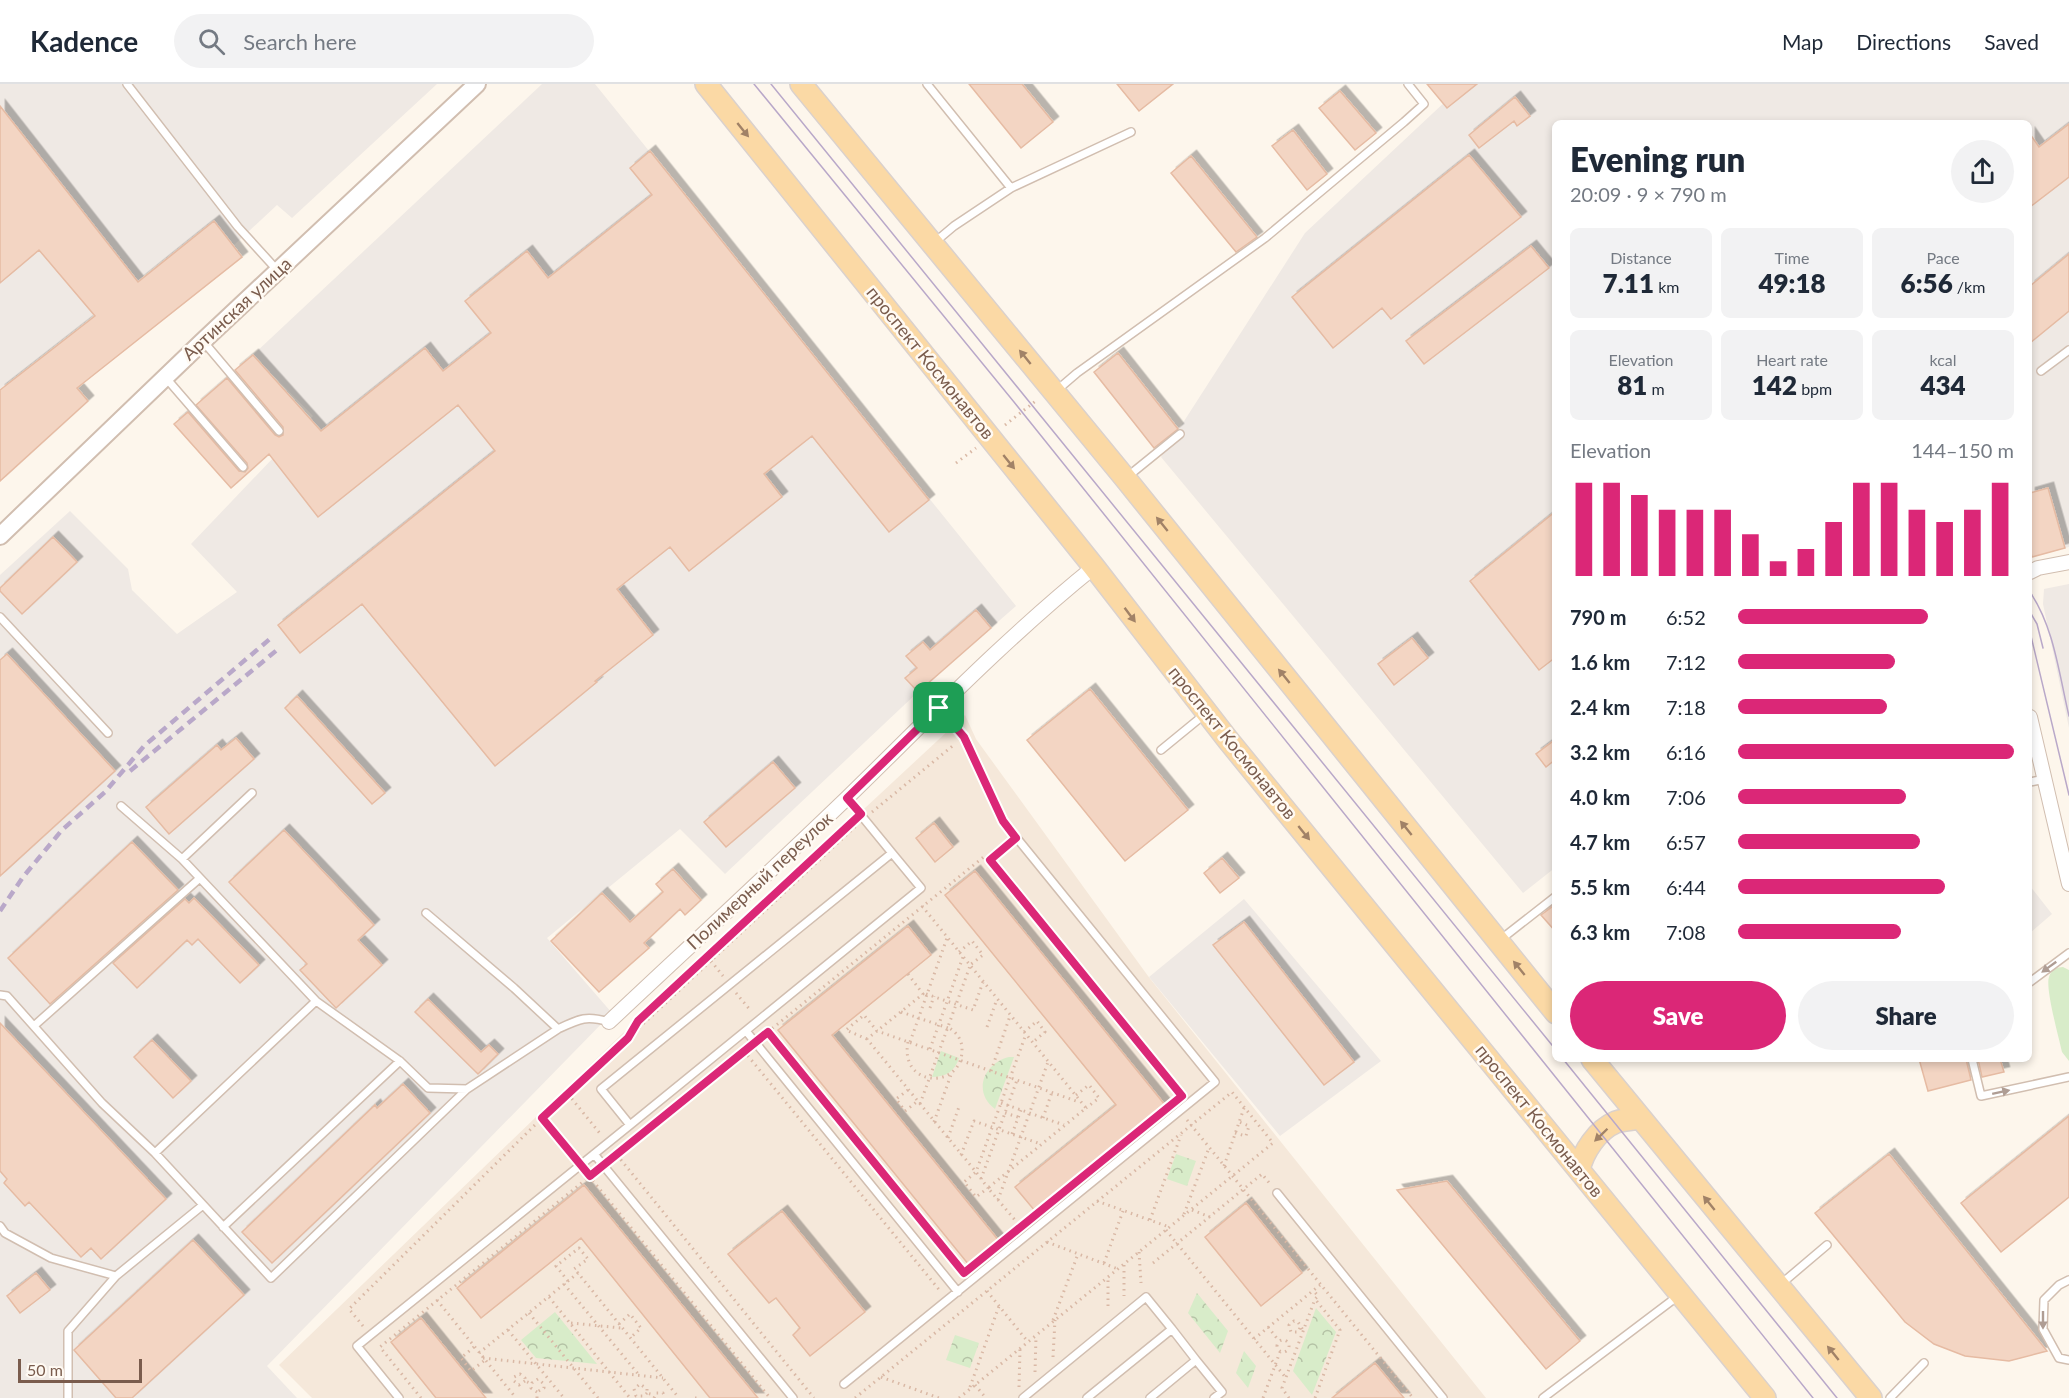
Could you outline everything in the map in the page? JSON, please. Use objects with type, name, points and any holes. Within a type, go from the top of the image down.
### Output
[{"type":"main road","name":"проспект Космонавтов","points":[[706,84],[1095,567],[1207,713],[1765,1398]]},
{"type":"main road","points":[[801,84],[1125,478],[1552,1008]]},
{"type":"main road","points":[[1594,1062],[1778,1286],[1855,1389],[1871,1398]]},
{"type":"main road","points":[[1579,1170],[1583,1155],[1601,1133],[1615,1123],[1640,1118]]},
{"type":"street","name":"Артинская улица","points":[[2,529],[477,84]]},
{"type":"street","points":[[2032,568],[2069,562]]},
{"type":"street","name":"Полимерный переулок","points":[[609,1022],[939,708],[1061,594],[1095,567]]},
{"type":"street","points":[[2032,725],[2069,884]]},
{"type":"lane","points":[[127,84],[238,226],[278,271]]},
{"type":"lane","points":[[927,84],[1011,188]]},
{"type":"lane","points":[[1053,391],[1265,238],[1404,122],[1424,104],[1408,84]]},
{"type":"lane","points":[[933,244],[954,226],[1011,188],[1131,132]]},
{"type":"lane","points":[[203,341],[279,431]]},
{"type":"lane","points":[[2041,371],[2069,350]]},
{"type":"lane","points":[[165,377],[243,467]]},
{"type":"lane","points":[[1125,478],[1180,434]]},
{"type":"lane","points":[[0,617],[108,733]]},
{"type":"lane","points":[[843,1384],[1215,1083],[1003,821],[964,737],[939,708]]},
{"type":"lane","points":[[1161,750],[1207,713]]},
{"type":"lane","points":[[2032,782],[2045,779]]},
{"type":"lane","points":[[182,859],[252,793]]},
{"type":"lane","points":[[399,1398],[357,1347],[921,888],[847,798]]},
{"type":"lane","points":[[121,806],[182,859],[316,1001],[400,1061],[428,1088],[467,1089]]},
{"type":"lane","points":[[630,1125],[601,1089],[892,853]]},
{"type":"lane","points":[[35,1025],[200,878]]},
{"type":"lane","points":[[1498,941],[1552,899]]},
{"type":"lane","points":[[426,913],[558,1029]]},
{"type":"lane","points":[[2032,981],[2069,953]]},
{"type":"lane","points":[[0,995],[7,996],[35,1025],[102,1103],[155,1153],[271,1278],[467,1089],[558,1029],[581,1018],[596,1018],[609,1022]]},
{"type":"lane","points":[[155,1153],[316,1001]]},
{"type":"lane","points":[[746,1031],[958,1292]]},
{"type":"lane","points":[[223,1227],[400,1061]]},
{"type":"lane","points":[[1973,1062],[1981,1096],[2069,1077]]},
{"type":"lane","points":[[594,1154],[793,1398]]},
{"type":"lane","points":[[1277,1193],[1443,1398]]},
{"type":"lane","points":[[68,1398],[68,1331],[116,1276],[203,1205]]},
{"type":"lane","points":[[0,1226],[4,1233],[51,1258],[116,1276]]},
{"type":"lane","points":[[1778,1286],[1827,1245]]},
{"type":"lane","points":[[2069,1280],[2059,1285],[2044,1300],[2043,1329],[2059,1358],[2069,1360]]},
{"type":"lane","points":[[1543,1398],[1680,1295]]},
{"type":"lane","points":[[1023,1398],[1146,1297],[1227,1398]]},
{"type":"lane","points":[[1086,1398],[1172,1329]]},
{"type":"lane","points":[[1150,1398],[1196,1360]]},
{"type":"lane","points":[[1890,1398],[1924,1363]]},
{"type":"lane","points":[[1214,1398],[1222,1392]]},
{"type":"path","points":[[956,463],[1053,391]]},
{"type":"path","points":[[628,1038],[638,1021],[862,816],[964,737]]},
{"type":"path","points":[[349,1309],[542,1118],[711,961],[862,816]]},
{"type":"path","points":[[990,860],[1016,838]]},
{"type":"path","points":[[421,1398],[380,1347],[986,855],[1182,1096]]},
{"type":"path","points":[[922,906],[1086,1108]]},
{"type":"path","points":[[947,938],[909,1042],[907,1058],[910,1065],[922,1076],[945,1077],[952,1072]]},
{"type":"path","points":[[908,1089],[896,1099],[905,1111],[919,1102],[970,966],[983,955],[972,941],[959,952]]},
{"type":"path","points":[[930,1049],[963,957]]},
{"type":"path","points":[[711,961],[964,1273],[941,1292],[744,1051]]},
{"type":"path","points":[[908,974],[922,992],[973,1010],[983,982]]},
{"type":"path","points":[[867,1039],[922,992]]},
{"type":"path","points":[[930,1008],[934,996]]},
{"type":"path","points":[[987,1027],[997,999]]},
{"type":"path","points":[[901,1012],[948,1027],[959,1037],[962,1045],[961,1060],[952,1072],[934,1122]]},
{"type":"path","points":[[1021,1227],[867,1039],[846,1030],[864,1015],[877,1031],[1081,1102]]},
{"type":"path","points":[[991,1071],[1011,1015]]},
{"type":"path","points":[[1032,1042],[1045,1032],[1036,1021],[1025,1033],[976,1172],[964,1182],[976,1197],[1099,1098],[1089,1085],[1076,1095]]},
{"type":"path","points":[[998,1200],[1048,1062]]},
{"type":"path","points":[[981,1179],[1017,1080]]},
{"type":"path","points":[[1043,1118],[1052,1092]]},
{"type":"path","points":[[855,1398],[1232,1092],[1273,1143],[959,1398]]},
{"type":"path","points":[[568,1094],[814,1398]]},
{"type":"path","points":[[1001,1103],[1065,1125]]},
{"type":"path","points":[[948,1138],[960,1104]]},
{"type":"path","points":[[1224,1166],[1244,1107]]},
{"type":"path","points":[[1012,1134],[1021,1110]]},
{"type":"path","points":[[1005,1113],[1018,1117]]},
{"type":"path","points":[[542,1118],[770,1398]]},
{"type":"path","points":[[962,1155],[974,1121],[1041,1144]]},
{"type":"path","points":[[1235,1133],[1246,1136],[1249,1125],[1239,1122]]},
{"type":"path","points":[[1191,1125],[1413,1398]]},
{"type":"path","points":[[1150,1221],[1182,1133]]},
{"type":"path","points":[[1184,1216],[1209,1148]]},
{"type":"path","points":[[1153,1263],[1262,1174],[1277,1193]]},
{"type":"path","points":[[1098,1201],[1168,1229],[1286,1378]]},
{"type":"path","points":[[1191,1210],[1210,1217]]},
{"type":"path","points":[[1104,1263],[1123,1211]]},
{"type":"path","points":[[1047,1242],[1118,1269]]},
{"type":"path","points":[[640,1384],[640,1376],[598,1326],[556,1266],[579,1248],[588,1259],[574,1269],[679,1398]]},
{"type":"path","points":[[1139,1252],[1142,1283]]},
{"type":"path","points":[[1053,1374],[1054,1321],[1078,1254]]},
{"type":"path","points":[[1124,1264],[1124,1296]]},
{"type":"path","points":[[479,1353],[578,1274]]},
{"type":"path","points":[[1108,1277],[1108,1306]]},
{"type":"path","points":[[970,1281],[982,1295]]},
{"type":"path","points":[[1254,1339],[1320,1285]]},
{"type":"path","points":[[987,1291],[1028,1342]]},
{"type":"path","points":[[1289,1398],[1282,1389],[1302,1329],[1318,1296],[1314,1291]]},
{"type":"path","points":[[549,1297],[609,1372],[633,1397],[640,1398],[647,1393]]},
{"type":"path","points":[[1315,1299],[1340,1330],[1315,1398]]},
{"type":"path","points":[[436,1300],[516,1398]]},
{"type":"path","points":[[970,1389],[999,1306]]},
{"type":"path","points":[[529,1313],[598,1398]]},
{"type":"path","points":[[619,1324],[630,1314],[642,1328],[630,1338]]},
{"type":"path","points":[[1284,1314],[1291,1323]]},
{"type":"path","points":[[1291,1323],[1298,1322],[1302,1329]]},
{"type":"path","points":[[569,1323],[623,1329]]},
{"type":"path","points":[[1291,1323],[1289,1325],[1291,1332],[1298,1332],[1302,1329]]},
{"type":"path","points":[[1268,1327],[1279,1341]]},
{"type":"path","points":[[508,1330],[564,1398]]},
{"type":"path","points":[[1034,1389],[1036,1335]]},
{"type":"path","points":[[1279,1341],[1286,1341],[1289,1344],[1286,1351],[1280,1352]]},
{"type":"path","points":[[1279,1341],[1276,1348],[1280,1352]]},
{"type":"path","points":[[474,1347],[461,1358],[471,1371],[484,1359],[663,1378]]},
{"type":"path","points":[[1019,1388],[1020,1348]]},
{"type":"path","points":[[1263,1398],[1280,1352]]},
{"type":"path","points":[[532,1384],[534,1380],[542,1381],[547,1377]]},
{"type":"path","points":[[881,1377],[939,1398]]},
{"type":"path","points":[[525,1381],[532,1384]]},
{"type":"path","points":[[537,1392],[544,1388],[542,1381]]},
{"type":"path","points":[[532,1384],[534,1391],[537,1392],[537,1398]]},
{"type":"path","points":[[633,1397],[634,1389],[640,1384]]},
{"type":"path","points":[[640,1384],[647,1389],[647,1393],[654,1397],[659,1392],[663,1393],[665,1398]]},
{"type":"path","points":[[975,1385],[986,1398]]},
{"type":"shaded area","points":[[0,84],[437,84],[292,218],[277,205],[234,245],[213,221],[0,389]]},
{"type":"shaded area","points":[[542,84],[595,84],[1016,606],[918,692],[725,874],[680,829],[547,938],[612,1013],[267,1366],[297,1398],[0,1398],[0,575],[70,511],[128,569],[132,590],[177,634],[237,592],[191,544],[313,416],[266,368],[309,418],[231,488],[174,424],[253,355]]},
{"type":"shaded area","points":[[1464,84],[2069,84],[2069,547],[2032,557],[2032,120],[1552,120],[1552,870],[1523,893],[1161,457],[1305,233]]},
{"type":"shaded area","points":[[2069,584],[2069,728],[2043,604],[2044,589]]},
{"type":"shaded area","points":[[965,715],[976,739],[1148,976],[1486,1398],[312,1398],[279,1365],[622,1034]]},
{"type":"shaded area","points":[[2032,889],[2052,914],[2032,931]]},
{"type":"shaded area","points":[[1244,899],[1381,1061],[1280,1136],[1149,977]]},
{"type":"green space","points":[[2063,967],[2069,970],[2069,1061],[2062,1052],[2048,983],[2053,971]]},
{"type":"green space","points":[[941,1051],[959,1058],[949,1072],[942,1076],[932,1077]]},
{"type":"green space","points":[[1014,1057],[995,1109],[984,1095],[984,1079],[993,1065]]},
{"type":"green space","points":[[1176,1154],[1196,1161],[1187,1186],[1167,1179]]},
{"type":"green space","points":[[1197,1293],[1228,1331],[1220,1353],[1188,1313]]},
{"type":"green space","points":[[1316,1308],[1336,1332],[1312,1395],[1293,1371]]},
{"type":"green space","points":[[555,1312],[597,1364],[536,1358],[521,1340]]},
{"type":"green space","points":[[955,1335],[979,1343],[970,1368],[946,1360]]},
{"type":"green space","points":[[1244,1351],[1256,1366],[1248,1388],[1236,1373]]},
{"type":"building","points":[[969,84],[1022,84],[1053,122],[1021,148]]},
{"type":"building","points":[[1117,84],[1173,84],[1139,111]]},
{"type":"building","points":[[1427,84],[1477,84],[1447,108]]},
{"type":"building","points":[[1340,91],[1376,133],[1355,150],[1319,108]]},
{"type":"building","points":[[1515,97],[1530,116],[1517,126],[1514,121],[1479,148],[1469,135]]},
{"type":"building","points":[[0,106],[138,282],[214,221],[242,257],[77,388],[88,401],[0,481],[0,390],[95,316],[39,250],[0,283]]},
{"type":"building","points":[[2069,124],[2069,177],[2032,205],[2032,137],[2039,147]]},
{"type":"building","points":[[1293,130],[1327,174],[1307,190],[1272,146]]},
{"type":"building","points":[[650,151],[929,500],[889,532],[812,436],[764,474],[782,497],[689,571],[670,547],[617,589],[653,635],[495,766],[362,604],[300,653],[278,625],[495,451],[458,405],[318,517],[269,454],[231,488],[174,424],[188,412],[239,471],[245,472],[248,468],[247,463],[196,405],[227,378],[275,435],[279,437],[283,435],[283,427],[235,370],[253,355],[321,431],[425,348],[443,371],[491,333],[465,301],[527,251],[548,278],[652,195],[630,168]]},
{"type":"building","points":[[1469,155],[1521,217],[1391,319],[1382,308],[1333,348],[1292,297]]},
{"type":"building","points":[[1191,156],[1257,237],[1236,252],[1171,173]]},
{"type":"building","points":[[1531,246],[1549,268],[1424,364],[1406,341]]},
{"type":"building","points":[[2069,254],[2069,311],[2032,341],[2032,284]]},
{"type":"building","points":[[1118,353],[1178,429],[1154,448],[1094,372]]},
{"type":"building","points":[[2048,488],[2065,548],[2032,557],[2032,492]]},
{"type":"building","points":[[1552,514],[1552,660],[1539,670],[1470,581]]},
{"type":"building","points":[[53,537],[77,562],[22,614],[0,591],[0,588]]},
{"type":"building","points":[[976,610],[991,628],[918,692],[905,678],[917,668],[906,656],[923,642],[930,650]]},
{"type":"building","points":[[1412,638],[1428,658],[1394,685],[1378,664]]},
{"type":"building","points":[[7,654],[115,771],[0,876],[0,660]]},
{"type":"building","points":[[1090,689],[1188,810],[1125,861],[1027,740]]},
{"type":"building","points":[[297,696],[385,793],[372,804],[285,708]]},
{"type":"building","points":[[236,738],[254,759],[169,834],[146,807],[217,745],[221,750]]},
{"type":"building","points":[[1552,742],[1552,762],[1546,767],[1536,754]]},
{"type":"building","points":[[773,762],[795,788],[726,847],[704,822]]},
{"type":"building","points":[[934,823],[953,847],[935,862],[916,838]]},
{"type":"building","points":[[284,830],[374,925],[358,940],[382,965],[336,1008],[300,970],[307,964],[229,882]]},
{"type":"building","points":[[132,842],[178,890],[50,1004],[8,958]]},
{"type":"building","points":[[1222,858],[1239,878],[1220,893],[1204,873]]},
{"type":"building","points":[[673,869],[701,900],[685,915],[680,909],[644,943],[649,948],[599,992],[551,941],[602,893],[630,922],[663,892],[656,884]]},
{"type":"building","points":[[975,871],[1165,1105],[1035,1211],[1015,1187],[1116,1105],[945,895]]},
{"type":"building","points":[[194,898],[259,965],[240,983],[198,939],[192,945],[187,940],[137,988],[113,963],[185,899],[189,903]]},
{"type":"building","points":[[1552,907],[1552,927],[1541,915]]},
{"type":"building","points":[[1244,922],[1354,1062],[1324,1085],[1213,945]]},
{"type":"building","points":[[908,926],[931,955],[832,1035],[999,1241],[969,1265],[778,1030]]},
{"type":"building","points":[[428,999],[481,1052],[489,1045],[498,1054],[478,1074],[415,1012]]},
{"type":"building","points":[[0,1023],[166,1199],[101,1259],[91,1248],[81,1257],[29,1202],[25,1206],[4,1183],[7,1179],[0,1171]]},
{"type":"building","points":[[152,1040],[191,1081],[173,1098],[134,1057]]},
{"type":"building","points":[[1920,1062],[1967,1062],[1971,1080],[1928,1091]]},
{"type":"building","points":[[1979,1062],[2001,1062],[2004,1072],[1982,1077]]},
{"type":"building","points":[[403,1084],[430,1113],[272,1263],[242,1232],[375,1105],[377,1108]]},
{"type":"building","points":[[2069,1116],[2069,1197],[2001,1252],[1961,1203]]},
{"type":"building","points":[[1889,1154],[2047,1351],[2009,1361],[1965,1356],[1934,1344],[1905,1322],[1815,1213]]},
{"type":"building","points":[[1447,1181],[1580,1341],[1546,1369],[1397,1190]]},
{"type":"building","points":[[584,1185],[758,1398],[710,1398],[581,1238],[481,1318],[457,1288]]},
{"type":"building","points":[[1246,1203],[1302,1273],[1261,1306],[1205,1237]]},
{"type":"building","points":[[782,1211],[865,1312],[810,1356],[793,1335],[800,1328],[776,1298],[769,1303],[728,1254]]},
{"type":"building","points":[[193,1240],[244,1295],[132,1398],[116,1398],[74,1350]]},
{"type":"building","points":[[36,1273],[50,1290],[20,1313],[7,1296]]},
{"type":"building","points":[[421,1318],[486,1398],[436,1398],[391,1342]]},
{"type":"building","points":[[1375,1363],[1404,1398],[1332,1398]]},
{"type":"tram line","points":[[754,84],[1014,402],[1813,1398]]},
{"type":"tram line","points":[[771,84],[1552,1045]]},
{"type":"tram line","points":[[2032,596],[2045,620],[2050,636],[2069,716]]},
{"type":"tram line","points":[[2032,615],[2037,624],[2043,648]]},
{"type":"tram line","points":[[2032,640],[2069,795]]},
{"type":"tram line","points":[[1565,1062],[1837,1398]]},
{"type":"railway","points":[[0,911],[23,877],[62,830],[105,792],[144,746],[271,638]]},
{"type":"railway","points":[[130,771],[277,650]]},
{"type":"route","points":[[939,708],[964,737],[1003,821],[1016,838],[990,860],[1182,1096],[964,1273],[768,1032],[590,1176],[542,1118],[628,1038],[638,1021],[861,814],[847,798],[939,708]]}]
